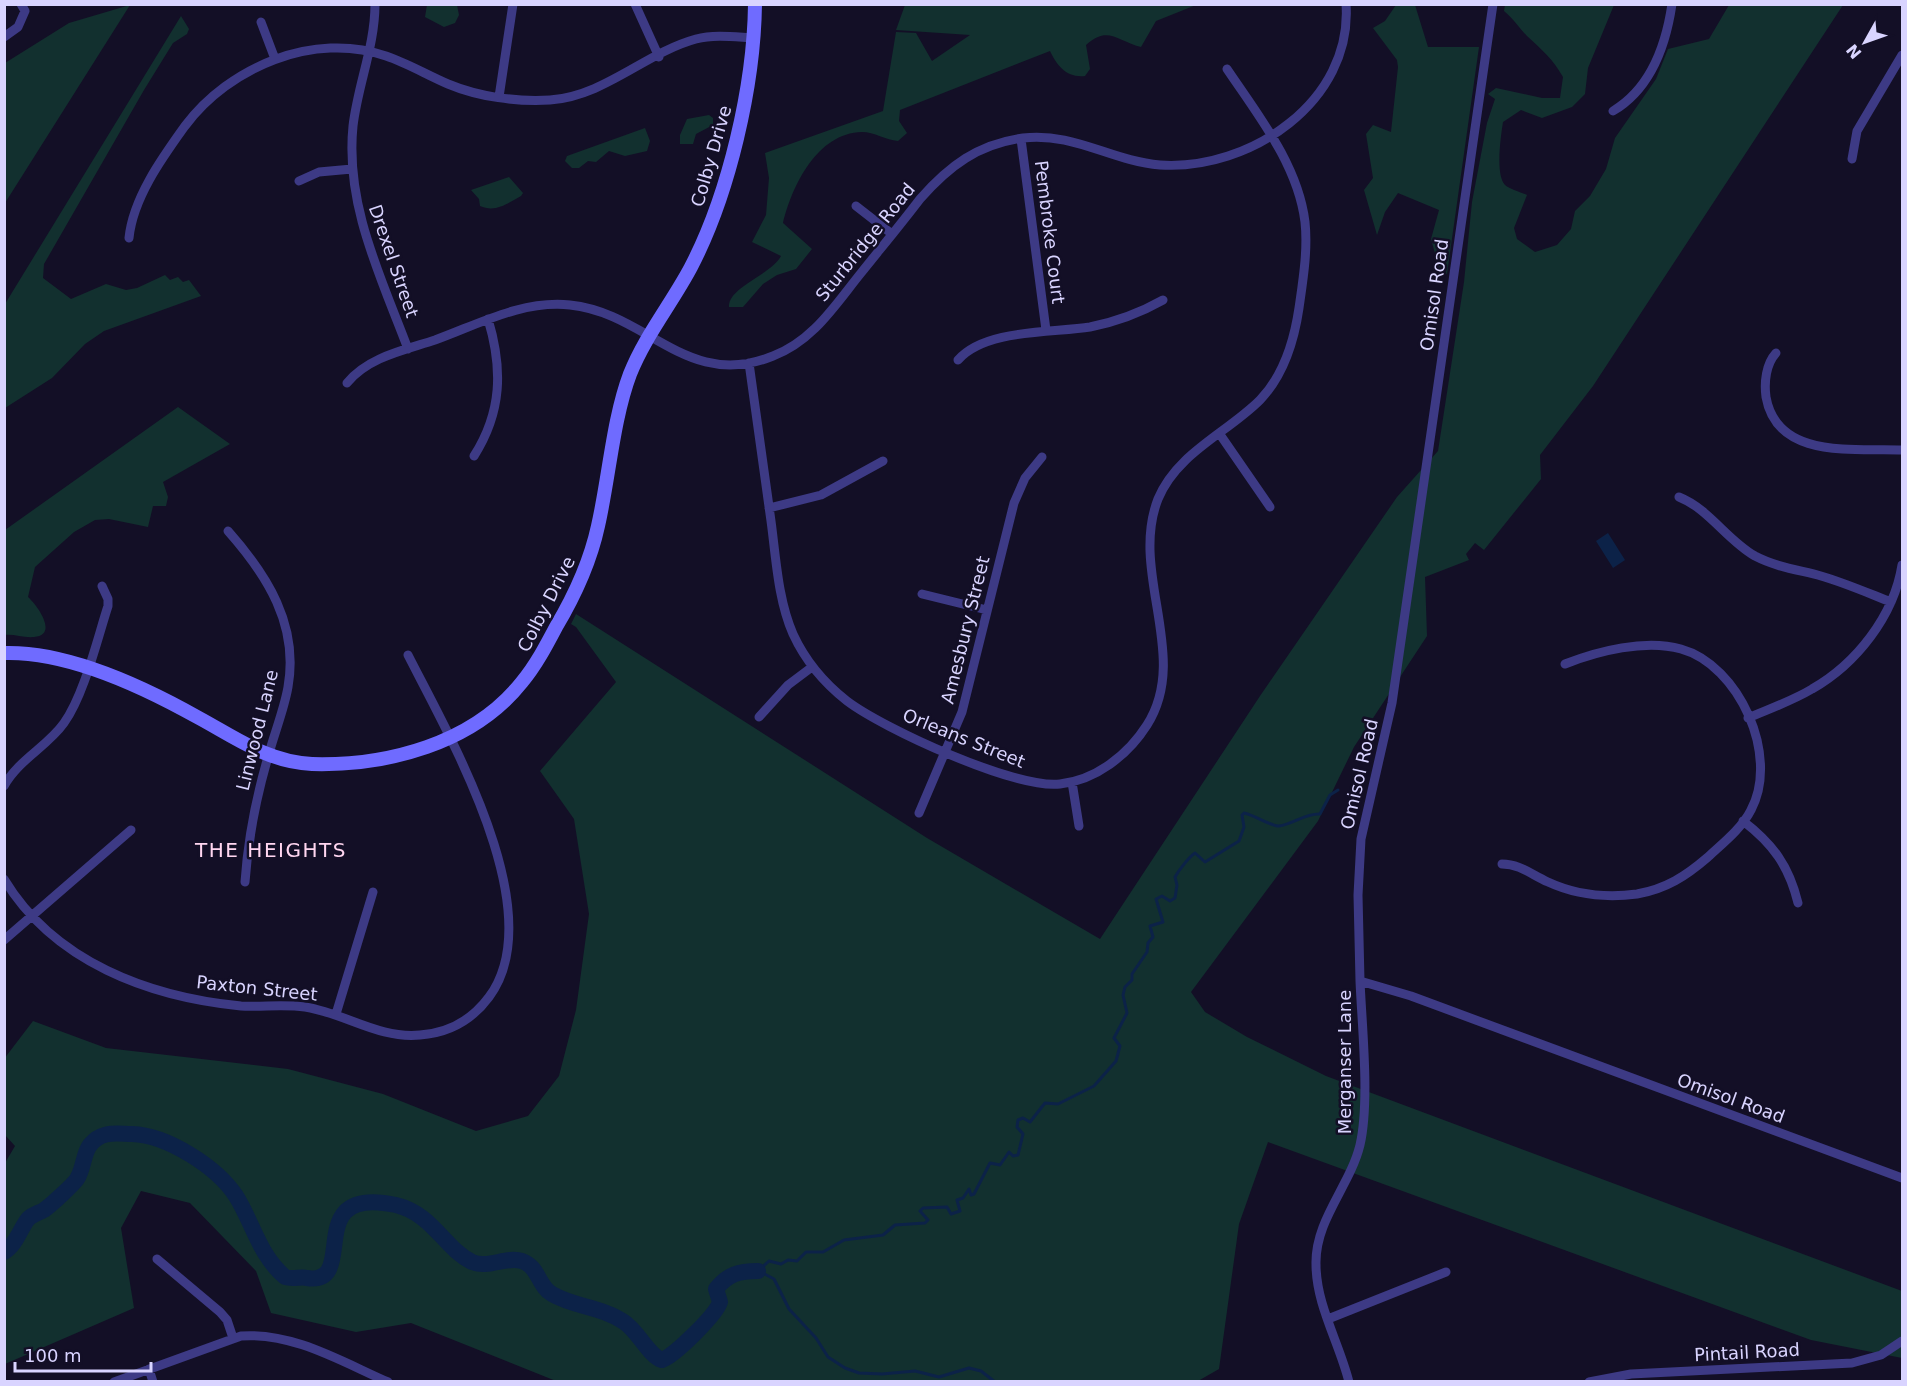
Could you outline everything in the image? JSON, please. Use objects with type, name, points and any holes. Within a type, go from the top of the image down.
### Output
[{"type":"street","points":[[4,37],[21,23],[25,11],[21,4]]},
{"type":"street","name":"Drexel Street","points":[[375,4],[370,51],[353,124],[352,169],[362,225],[408,349]]},
{"type":"street","points":[[499,97],[513,4]]},
{"type":"street","points":[[635,4],[658,57]]},
{"type":"street","name":"Colby Drive","points":[[4,652],[45,656],[155,694],[268,755],[307,764],[344,762],[411,752],[450,737],[490,713],[522,683],[574,596],[587,566],[598,525],[628,378],[649,336],[691,267],[711,221],[742,114],[754,38],[755,4]]},
{"type":"street","name":"Sturbridge Road","points":[[347,383],[370,363],[523,308],[571,305],[610,315],[678,353],[700,361],[730,365],[749,363],[787,350],[811,333],[935,182],[970,153],[1021,139],[1053,138],[1075,141],[1127,159],[1174,165],[1211,160],[1240,151],[1271,136],[1310,105],[1331,77],[1346,32],[1346,4]]},
{"type":"street","name":"Omisol Road","points":[[1494,4],[1392,702],[1362,839],[1358,895],[1360,981],[1411,996],[1902,1178]]},
{"type":"street","points":[[1613,111],[1637,92],[1650,72],[1666,32],[1672,4]]},
{"type":"street","points":[[261,22],[275,59]]},
{"type":"street","points":[[129,238],[137,204],[189,122],[231,82],[275,59],[324,48],[370,51],[394,58],[455,87],[499,97],[546,100],[575,96],[702,38],[754,38]]},
{"type":"street","points":[[1852,159],[1857,131],[1902,55]]},
{"type":"street","name":"Orleans Street","points":[[749,363],[787,617],[812,667],[829,685],[861,711],[946,751],[1029,782],[1058,784],[1072,782],[1099,771],[1127,750],[1149,721],[1156,707],[1163,677],[1159,621],[1149,563],[1150,531],[1155,509],[1166,482],[1176,470],[1257,403],[1277,379],[1288,356],[1298,316],[1305,260],[1305,221],[1296,186],[1271,136],[1227,69]]},
{"type":"street","name":"Pembroke Court","points":[[1021,139],[1046,330]]},
{"type":"street","points":[[299,181],[319,172],[352,169]]},
{"type":"street","points":[[856,206],[892,234]]},
{"type":"street","name":"Pembroke Court","points":[[958,360],[981,343],[1046,330],[1113,321],[1163,300]]},
{"type":"street","points":[[474,456],[489,429],[498,399],[498,360],[488,320]]},
{"type":"street","points":[[1776,354],[1768,369],[1766,394],[1778,425],[1793,439],[1811,446],[1902,450]]},
{"type":"street","points":[[1219,433],[1270,507]]},
{"type":"street","name":"Amesbury Street","points":[[919,813],[962,712],[1014,502],[1025,478],[1042,458]]},
{"type":"street","points":[[769,508],[821,495],[883,461]]},
{"type":"street","points":[[1679,497],[1698,506],[1721,530],[1754,555],[1786,568],[1843,583],[1891,602]]},
{"type":"street","name":"Linwood Lane","points":[[228,531],[270,585],[282,613],[289,640],[288,688],[268,755],[252,822],[244,882]]},
{"type":"street","points":[[1748,718],[1790,701],[1828,679],[1866,641],[1891,602],[1902,565]]},
{"type":"street","points":[[4,786],[18,766],[46,743],[66,720],[74,706],[108,606],[108,599],[102,586]]},
{"type":"street","points":[[922,594],[987,610]]},
{"type":"street","points":[[1502,864],[1521,867],[1545,881],[1576,892],[1612,895],[1653,891],[1691,872],[1743,821],[1751,810],[1757,794],[1761,762],[1748,718],[1736,692],[1716,668],[1704,659],[1680,649],[1648,646],[1597,654],[1565,664]]},
{"type":"street","name":"Paxton Street","points":[[4,879],[32,916],[57,941],[82,958],[148,987],[206,1001],[241,1006],[303,1007],[336,1014],[378,1032],[398,1035],[434,1033],[450,1029],[472,1015],[485,1003],[500,979],[508,943],[508,913],[501,868],[486,821],[450,737],[408,655]]},
{"type":"street","points":[[759,717],[788,685],[812,667]]},
{"type":"street","points":[[1072,782],[1079,826]]},
{"type":"street","points":[[1743,821],[1761,834],[1781,857],[1798,903]]},
{"type":"street","points":[[4,940],[131,830]]},
{"type":"street","points":[[336,1014],[373,892]]},
{"type":"street","name":"Merganser Lane","points":[[1349,1382],[1318,1289],[1316,1260],[1322,1231],[1352,1170],[1360,1143],[1364,1104],[1360,981]]},
{"type":"street","points":[[157,1259],[220,1312],[231,1329],[233,1338]]},
{"type":"street","points":[[1328,1318],[1446,1272]]},
{"type":"street","points":[[114,1382],[233,1338],[256,1335],[287,1340],[388,1382]]},
{"type":"street","name":"Pintail Road","points":[[1589,1382],[1631,1374],[1852,1363],[1881,1355],[1902,1341]]},
{"type":"street","points":[[148,1369],[153,1382]]},
{"type":"green space","points":[[130,5],[5,203],[5,63],[69,23]]},
{"type":"green space","points":[[427,5],[457,5],[459,15],[455,23],[444,27],[425,17]]},
{"type":"green space","points":[[905,5],[1196,5],[1156,21],[1141,47],[1113,36],[1100,36],[1094,39],[1086,45],[1090,69],[1085,76],[1073,75],[1063,70],[1050,51],[900,110],[899,121],[907,133],[898,141],[862,132],[832,141],[820,151],[800,178],[783,223],[812,249],[796,269],[777,275],[763,284],[743,307],[729,307],[735,293],[769,269],[781,256],[752,242],[766,215],[769,178],[765,153],[883,111],[896,32],[916,33],[932,61],[970,35],[896,30]]},
{"type":"green space","points":[[1396,5],[1415,5],[1428,47],[1479,47],[1447,274],[1440,272],[1431,239],[1439,210],[1398,193],[1385,212],[1377,235],[1364,190],[1373,178],[1366,134],[1373,125],[1391,132],[1398,67],[1397,60],[1373,28],[1385,21]]},
{"type":"green space","points":[[1505,5],[1614,5],[1588,68],[1585,94],[1572,107],[1542,118],[1521,110],[1503,122],[1500,173],[1505,185],[1527,195],[1514,228],[1517,239],[1535,252],[1557,245],[1571,229],[1575,211],[1590,196],[1606,169],[1615,138],[1656,79],[1668,49],[1709,39],[1729,5],[1843,5],[1593,386],[1540,455],[1541,479],[1484,550],[1475,543],[1466,554],[1469,560],[1425,577],[1427,636],[1354,747],[1318,821],[1191,992],[1205,1012],[1247,1037],[1326,1076],[1902,1291],[1902,1358],[1811,1340],[1268,1142],[1239,1224],[1219,1369],[1198,1381],[556,1381],[411,1323],[356,1332],[271,1313],[256,1271],[190,1203],[141,1191],[121,1228],[134,1308],[5,1364],[5,1163],[15,1146],[5,1135],[4,1059],[33,1021],[106,1048],[288,1069],[383,1094],[476,1131],[528,1116],[559,1076],[576,1010],[589,914],[574,819],[540,771],[616,682],[576,627],[571,624],[576,614],[927,838],[1100,939],[1260,696],[1397,497],[1438,451],[1464,282],[1472,202],[1487,123],[1495,99],[1488,94],[1496,88],[1542,98],[1560,98],[1563,77],[1547,55],[1504,11]]},
{"type":"green space","points":[[181,16],[189,29],[187,34],[173,43],[144,90],[44,264],[43,278],[71,299],[106,284],[126,290],[137,288],[165,275],[170,280],[178,277],[183,282],[189,280],[201,296],[104,331],[85,344],[52,378],[5,408],[5,304]]},
{"type":"green space","points":[[709,115],[713,118],[713,125],[696,134],[693,144],[680,144],[680,135],[687,119]]},
{"type":"green space","points":[[645,128],[650,141],[647,151],[625,156],[609,151],[596,162],[588,161],[579,168],[572,168],[565,161],[567,156]]},
{"type":"green space","points":[[509,177],[523,193],[521,196],[497,208],[480,206],[479,199],[471,190]]},
{"type":"green space","points":[[178,407],[230,444],[163,482],[168,497],[166,506],[153,506],[148,527],[109,519],[95,520],[74,532],[35,567],[28,597],[44,619],[45,631],[34,637],[5,635],[5,530]]},
{"type":"water","points":[[1608,533],[1625,560],[1613,568],[1596,541]]},
{"type":"waterway","points":[[758,1271],[769,1261],[781,1264],[788,1260],[797,1261],[806,1252],[823,1252],[844,1240],[883,1235],[895,1225],[925,1223],[928,1220],[920,1211],[923,1208],[947,1207],[951,1214],[960,1211],[957,1200],[963,1198],[969,1189],[971,1195],[974,1194],[990,1163],[1000,1165],[1009,1152],[1013,1156],[1018,1155],[1023,1134],[1017,1127],[1018,1120],[1023,1118],[1030,1122],[1045,1103],[1058,1104],[1094,1086],[1116,1061],[1120,1046],[1114,1038],[1127,1013],[1123,995],[1125,987],[1132,980],[1132,974],[1147,952],[1148,943],[1153,937],[1150,926],[1163,922],[1156,899],[1162,896],[1170,901],[1175,898],[1177,885],[1175,877],[1187,861],[1195,853],[1205,862],[1239,841],[1244,827],[1242,815],[1244,813],[1276,826],[1284,825],[1310,815],[1320,814],[1330,795],[1338,790]]},
{"type":"waterway","points":[[4,1252],[15,1241],[28,1219],[47,1208],[75,1182],[88,1149],[95,1140],[110,1134],[132,1134],[146,1136],[175,1146],[217,1174],[236,1196],[269,1259],[285,1277],[322,1276],[330,1267],[339,1221],[349,1209],[367,1202],[396,1205],[420,1216],[462,1256],[472,1262],[484,1264],[516,1260],[528,1264],[547,1291],[570,1302],[616,1317],[629,1326],[653,1354],[662,1360],[685,1343],[711,1316],[720,1302],[716,1289],[720,1284],[734,1274],[758,1271]]},
{"type":"waterway","points":[[759,1271],[774,1279],[789,1309],[816,1338],[828,1357],[845,1368],[859,1373],[882,1374],[915,1371],[939,1377],[969,1368],[981,1371],[995,1382]]},
{"type":"district","name":"THE HEIGHTS","points":[[271,850]]}]
